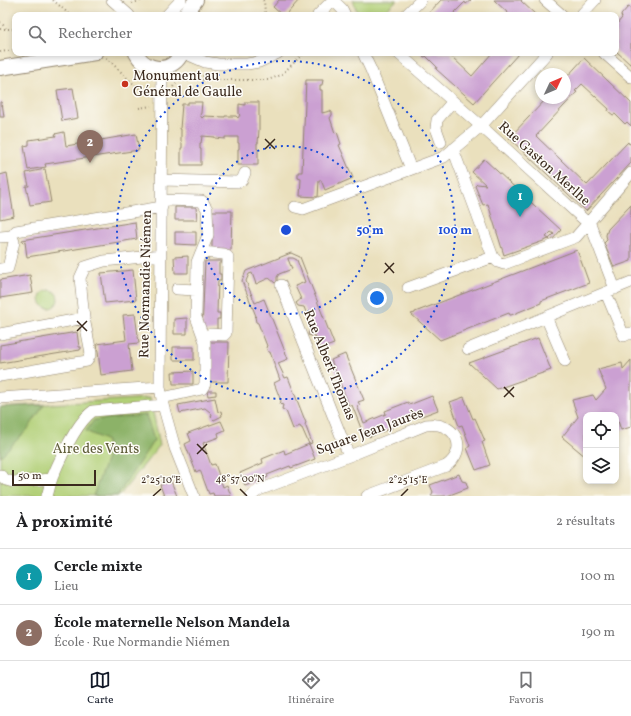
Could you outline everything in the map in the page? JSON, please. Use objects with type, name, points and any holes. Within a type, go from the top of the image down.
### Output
[{"type":"main road","points":[[187,12],[196,0]]},
{"type":"main road","points":[[0,68],[76,56]]},
{"type":"main road","points":[[138,56],[151,67],[162,68],[174,64],[181,56]]},
{"type":"street","points":[[112,0],[125,12]]},
{"type":"street","points":[[169,12],[181,0]]},
{"type":"street","points":[[321,12],[333,0],[344,12]]},
{"type":"street","points":[[409,12],[421,0]]},
{"type":"street","points":[[545,0],[559,12]]},
{"type":"street","points":[[584,12],[595,0]]},
{"type":"street","points":[[190,56],[205,62],[218,64],[247,64],[259,62],[272,56]]},
{"type":"street","points":[[364,56],[411,169]]},
{"type":"street","name":"Rue Gaston Merlhe","points":[[401,56],[588,223]]},
{"type":"street","name":"Rue Gaston Merlhe","points":[[295,207],[303,209],[444,157],[481,126],[544,56]]},
{"type":"street","points":[[607,56],[631,77]]},
{"type":"street","name":"Rue Normandie Niémen","points":[[162,68],[160,316],[162,397],[175,448],[194,496]]},
{"type":"street","points":[[442,142],[436,128],[437,120],[453,101]]},
{"type":"street","points":[[408,288],[493,257],[453,149]]},
{"type":"street","points":[[162,180],[238,182],[242,180],[245,173]]},
{"type":"street","name":"Rue Gaston Merlhe","points":[[493,257],[498,262],[504,264],[576,237],[631,173]]},
{"type":"street","points":[[0,237],[12,236],[16,231],[162,204],[202,201],[207,209],[208,235],[198,262],[196,290],[196,317],[205,342],[205,384],[202,389],[93,411],[87,415],[71,439],[52,479],[47,496]]},
{"type":"street","points":[[588,223],[591,226],[624,336],[630,333],[631,334]]},
{"type":"street","points":[[0,269],[8,268],[14,242],[12,236]]},
{"type":"street","points":[[202,252],[224,254],[228,257],[226,334],[211,334],[203,337]]},
{"type":"street","points":[[0,376],[87,361],[91,353],[84,318],[80,278],[85,267],[104,261],[161,255]]},
{"type":"street","points":[[468,349],[631,282]]},
{"type":"street","name":"Rue Albert Thomas","points":[[281,285],[349,456]]},
{"type":"street","points":[[177,290],[196,290]]},
{"type":"street","points":[[546,317],[565,361]]},
{"type":"street","points":[[0,334],[84,318]]},
{"type":"street","points":[[0,398],[162,397]]},
{"type":"street","name":"Square Jean Jaurès","points":[[251,496],[259,490],[426,425],[439,424],[451,430],[455,435],[457,440],[457,453],[446,466],[367,496]]},
{"type":"street","points":[[0,475],[6,480],[13,482],[52,479]]},
{"type":"path","points":[[53,0],[67,12]]},
{"type":"path","points":[[263,0],[265,12]]},
{"type":"path","points":[[0,22],[7,29]]},
{"type":"path","points":[[0,29],[12,29]]},
{"type":"path","points":[[0,52],[12,50]]},
{"type":"path","points":[[203,80],[268,80],[281,75],[301,56]]},
{"type":"path","points":[[139,108],[148,106]]},
{"type":"green space","points":[[353,0],[397,0],[384,12],[357,12]]},
{"type":"green space","points":[[45,290],[53,290],[58,295],[56,306],[53,308],[45,308],[40,303],[40,295]]},
{"type":"green space","name":"Aire des Vents","points":[[150,398],[160,445],[119,496],[0,496],[0,407]]},
{"type":"green space","points":[[44,405],[28,429],[2,455],[0,455],[0,407]]},
{"type":"green space","points":[[146,415],[154,440],[117,496],[93,496],[107,458],[107,441],[86,431],[94,420]]},
{"type":"building","points":[[279,0],[299,0],[289,12],[279,12],[273,7]]},
{"type":"building","points":[[441,0],[471,0],[466,4],[465,2],[455,12],[430,12]]},
{"type":"building","points":[[494,0],[522,0],[521,1],[533,12],[507,12]]},
{"type":"building","points":[[628,7],[631,7],[631,65],[619,54],[619,22],[622,18],[621,15]]},
{"type":"building","points":[[426,56],[451,56],[472,76],[489,56],[516,56],[474,103],[436,69],[437,67]]},
{"type":"building","points":[[584,58],[631,103],[631,126],[627,122],[625,124],[615,114],[613,115],[608,111],[609,109],[582,84],[575,91],[577,92],[571,98],[571,72]]},
{"type":"building","points":[[306,80],[323,80],[322,85],[320,85],[320,90],[322,90],[322,113],[332,112],[330,118],[335,133],[337,132],[341,144],[339,145],[353,178],[325,190],[321,180],[319,180],[318,197],[300,196],[301,179],[298,178],[298,172],[302,172]]},
{"type":"building","points":[[73,88],[78,118],[62,121],[57,90]]},
{"type":"building","points":[[0,102],[2,102],[4,117],[0,117]]},
{"type":"building","points":[[188,102],[202,102],[200,115],[202,118],[204,116],[236,116],[238,118],[240,115],[239,104],[245,105],[245,102],[259,102],[259,130],[257,143],[258,165],[238,165],[238,137],[225,137],[225,139],[202,136],[200,143],[201,165],[181,165],[182,143],[180,129],[182,104],[188,104]]},
{"type":"building","points":[[541,104],[566,104],[536,136],[587,185],[628,142],[629,144],[631,143],[631,163],[586,211],[509,138]]},
{"type":"building","points":[[64,132],[66,146],[136,134],[139,150],[45,164],[46,167],[28,170],[24,146],[29,145],[29,140],[56,136],[55,134]]},
{"type":"building","points":[[484,159],[561,230],[551,241],[549,239],[504,255],[488,204],[483,205],[475,186],[477,184],[486,185],[472,172]],"holes":[[[551,232],[554,234],[549,239],[546,237]]]},
{"type":"building","points":[[45,169],[51,202],[30,205],[26,186],[29,186],[26,173]]},
{"type":"building","points":[[7,173],[14,216],[0,219],[0,175]]},
{"type":"building","points":[[631,205],[631,261],[614,267],[604,243],[607,240],[606,235],[608,229]]},
{"type":"building","points":[[175,207],[196,207],[197,220],[175,220]]},
{"type":"building","points":[[212,211],[232,211],[231,250],[212,250]]},
{"type":"building","points":[[135,222],[137,239],[27,257],[25,242],[23,243],[22,240]]},
{"type":"building","points":[[175,232],[196,232],[196,245],[175,244]]},
{"type":"building","points":[[577,250],[589,283],[541,301],[541,303],[511,315],[509,313],[440,340],[411,314],[415,313]]},
{"type":"building","points":[[291,253],[300,257],[334,344],[320,349],[315,336],[308,335],[312,328],[304,307],[298,306],[296,303],[301,299],[295,286],[305,282],[297,260],[288,258],[292,269],[279,274],[277,277],[277,282],[275,283],[269,278],[256,284],[252,273],[249,274],[246,281],[255,303],[264,299],[288,359],[278,363],[285,378],[288,377],[306,423],[305,424],[312,443],[309,444],[302,428],[300,426],[293,429],[286,411],[282,409],[283,405],[280,404],[281,401],[274,383],[280,380],[258,323],[256,322],[256,316],[242,281],[246,271]]},
{"type":"building","points":[[188,256],[188,273],[175,273],[174,257]]},
{"type":"building","points":[[205,261],[222,261],[222,263],[219,263],[219,274],[221,274],[221,280],[218,280],[217,313],[220,313],[220,319],[217,319],[217,330],[202,332]]},
{"type":"building","points":[[133,270],[136,300],[105,303],[101,273]]},
{"type":"building","points":[[30,275],[33,293],[0,298],[0,280]]},
{"type":"building","points":[[135,314],[139,343],[129,344],[132,371],[101,375],[97,344],[126,340],[123,315]]},
{"type":"building","points":[[187,318],[187,334],[174,334],[174,319]]},
{"type":"building","points":[[77,332],[79,347],[81,347],[80,350],[0,363],[0,345]]},
{"type":"building","points":[[538,338],[551,370],[497,389],[469,363]]},
{"type":"building","points":[[209,342],[229,342],[228,382],[208,382]]},
{"type":"building","points":[[173,347],[194,347],[194,360],[173,360]]},
{"type":"building","points":[[345,354],[364,400],[358,402],[360,405],[357,406],[364,423],[386,414],[385,411],[408,402],[409,405],[432,396],[438,410],[414,419],[413,416],[391,425],[392,428],[369,437],[368,434],[364,436],[352,405],[349,406],[331,360]]},
{"type":"building","points":[[631,360],[631,427],[621,430],[619,424],[619,412],[583,412],[583,454],[562,437],[578,417],[572,400],[593,395],[596,400],[606,389],[598,369],[622,363],[623,369]]},
{"type":"building","points":[[193,371],[193,384],[173,384],[172,372]]},
{"type":"building","points":[[207,391],[216,391],[216,395],[208,396]]},
{"type":"building","points":[[464,397],[473,419],[475,418],[485,441],[482,442],[490,465],[476,470],[467,448],[470,446],[462,425],[459,426],[450,402]]},
{"type":"building","points":[[215,398],[218,412],[221,411],[222,416],[214,420],[211,417],[212,414],[205,408],[180,413],[178,405]]},
{"type":"building","points":[[221,421],[225,430],[218,433],[219,437],[203,443],[211,465],[215,464],[223,487],[227,485],[231,496],[214,496],[213,493],[209,494],[200,470],[196,472],[185,444],[191,441],[188,433]]},
{"type":"building","points":[[309,444],[315,459],[291,468],[290,466],[245,486],[240,473],[263,463],[262,459],[284,450],[285,454]]},
{"type":"building","points":[[459,474],[462,481],[466,482],[468,488],[447,496],[431,496],[433,492],[430,485]]},
{"type":"building","points":[[171,481],[177,496],[164,496],[160,485]]},
{"type":"place","name":"Monument au Général de Gaulle","points":[[125,84]]},
{"type":"place","name":"École maternelle Nelson Mandela","points":[[90,163]]},
{"type":"place","name":"Cercle mixte","points":[[520,217]]}]
